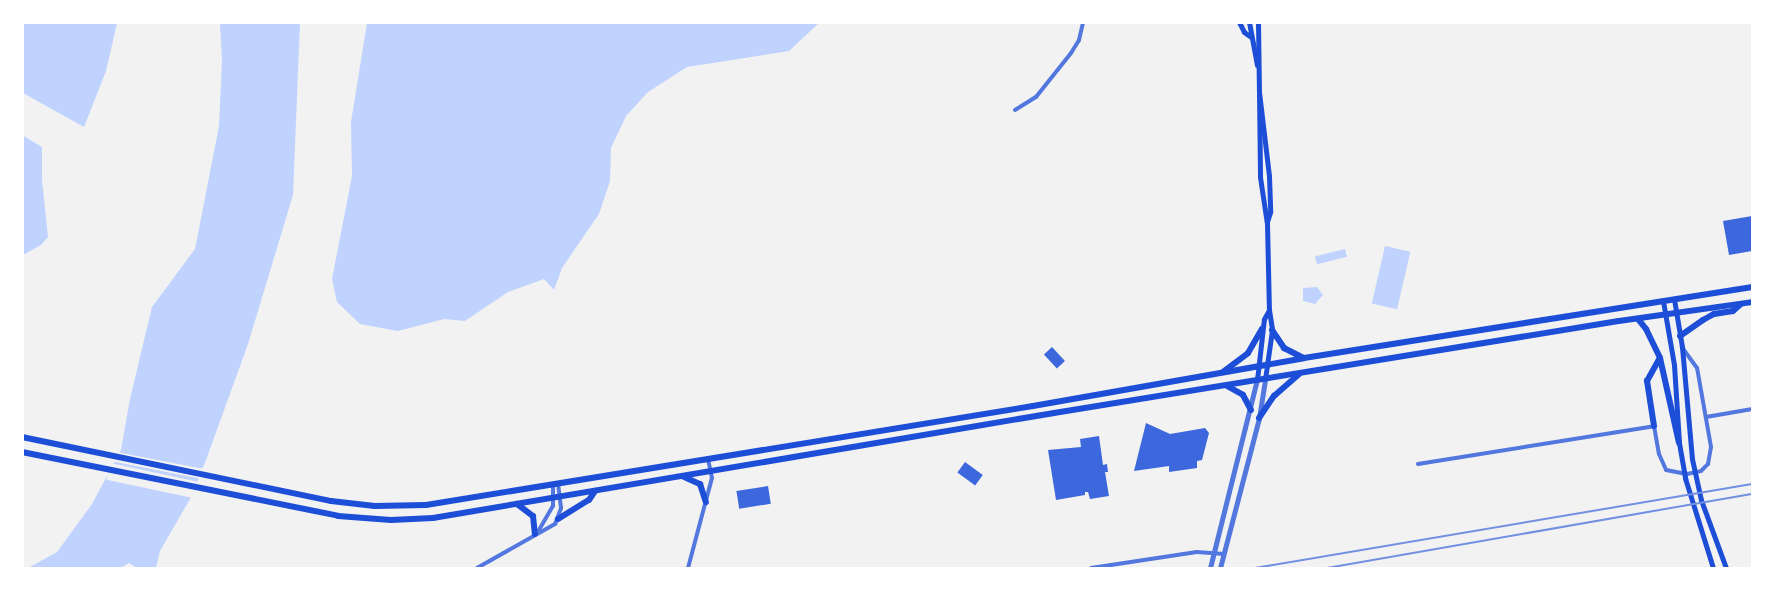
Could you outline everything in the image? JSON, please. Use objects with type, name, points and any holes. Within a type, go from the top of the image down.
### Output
[{"type":"highway","points":[[22,437],[330,501],[384,506],[445,503],[1304,358],[1752,287]]},
{"type":"highway","points":[[22,452],[323,513],[377,519],[446,517],[1225,385],[1752,302]]},
{"type":"highway","points":[[1680,336],[1714,314],[1733,311],[1740,304]]},
{"type":"highway","points":[[1638,319],[1646,329],[1660,358],[1678,443]]},
{"type":"highway","points":[[1222,372],[1248,353],[1262,329]]},
{"type":"highway","points":[[1272,330],[1284,348],[1304,358]]},
{"type":"highway","points":[[1654,426],[1647,381],[1660,358]]},
{"type":"highway","points":[[1259,418],[1274,396],[1299,373]]},
{"type":"highway","points":[[1225,385],[1244,395],[1251,410]]},
{"type":"highway","points":[[681,476],[700,484],[706,502]]},
{"type":"highway","points":[[558,519],[589,500],[595,491]]},
{"type":"highway","points":[[517,504],[533,516],[537,532]]},
{"type":"main road","points":[[1239,22],[1244,32],[1251,37]]},
{"type":"main road","points":[[1249,22],[1257,67]]},
{"type":"main road","points":[[1258,22],[1257,67],[1268,162],[1270,212],[1267,224],[1269,310],[1272,330],[1269,364],[1265,379]]},
{"type":"main road","points":[[1674,299],[1682,347],[1692,459],[1707,519],[1726,568]]},
{"type":"main road","points":[[1663,301],[1674,365],[1678,443],[1696,521],[1713,568]]},
{"type":"main road","points":[[1257,380],[1262,329],[1269,310]]},
{"type":"street","points":[[1015,110],[1036,97],[1071,53],[1083,22]]},
{"type":"street","points":[[1419,464],[1654,426],[1659,454],[1666,470],[1687,474],[1701,471],[1708,464],[1711,453],[1706,417],[1697,368],[1682,347]]},
{"type":"street","points":[[1220,568],[1259,418],[1265,379]]},
{"type":"street","points":[[1210,568],[1257,380]]},
{"type":"street","points":[[1706,417],[1752,409]]},
{"type":"street","points":[[688,568],[712,471],[708,457]]},
{"type":"street","points":[[477,568],[537,532],[547,530],[558,519],[555,484]]},
{"type":"street","points":[[537,532],[557,498]]},
{"type":"street","points":[[1090,568],[1197,552],[1224,554]]},
{"type":"water","points":[[367,22],[819,23],[789,51],[687,67],[648,92],[626,116],[611,148],[610,181],[599,214],[562,268],[554,290],[544,279],[508,292],[465,321],[444,319],[398,331],[360,324],[337,302],[332,279],[352,176],[351,122]]},
{"type":"water","points":[[22,23],[117,23],[106,71],[84,127],[23,93]]},
{"type":"water","points":[[220,23],[300,23],[293,195],[248,344],[190,499],[160,551],[156,568],[137,568],[129,563],[121,568],[28,568],[57,552],[92,504],[121,450],[130,399],[152,307],[195,249],[219,126],[222,61]]},
{"type":"water","points":[[22,135],[42,147],[42,180],[48,237],[41,245],[23,255]]},
{"type":"water","points":[[1385,246],[1410,252],[1397,309],[1372,303]]},
{"type":"water","points":[[1345,249],[1347,257],[1317,264],[1315,256]]},
{"type":"water","points":[[1317,287],[1323,295],[1315,304],[1303,301],[1303,288]]},
{"type":"pier","points":[[116,452],[205,469],[203,479],[114,462]]},
{"type":"pier","points":[[110,463],[200,482],[196,499],[106,480]]},
{"type":"building","points":[[1752,216],[1752,251],[1729,255],[1723,221]]},
{"type":"building","points":[[1052,347],[1065,361],[1057,368],[1044,355]]},
{"type":"building","points":[[1146,423],[1170,434],[1205,428],[1209,433],[1202,460],[1197,461],[1197,468],[1169,472],[1169,466],[1134,471]]},
{"type":"building","points":[[1099,436],[1103,465],[1107,464],[1108,472],[1105,472],[1109,496],[1090,499],[1088,492],[1085,492],[1085,495],[1056,500],[1048,450],[1081,447],[1080,439]]},
{"type":"building","points":[[965,462],[983,475],[975,485],[957,473]]},
{"type":"building","points":[[768,486],[771,504],[739,509],[736,491]]},
{"type":"railway","points":[[1255,568],[1752,484]]},
{"type":"railway","points":[[1327,568],[1752,494]]}]
